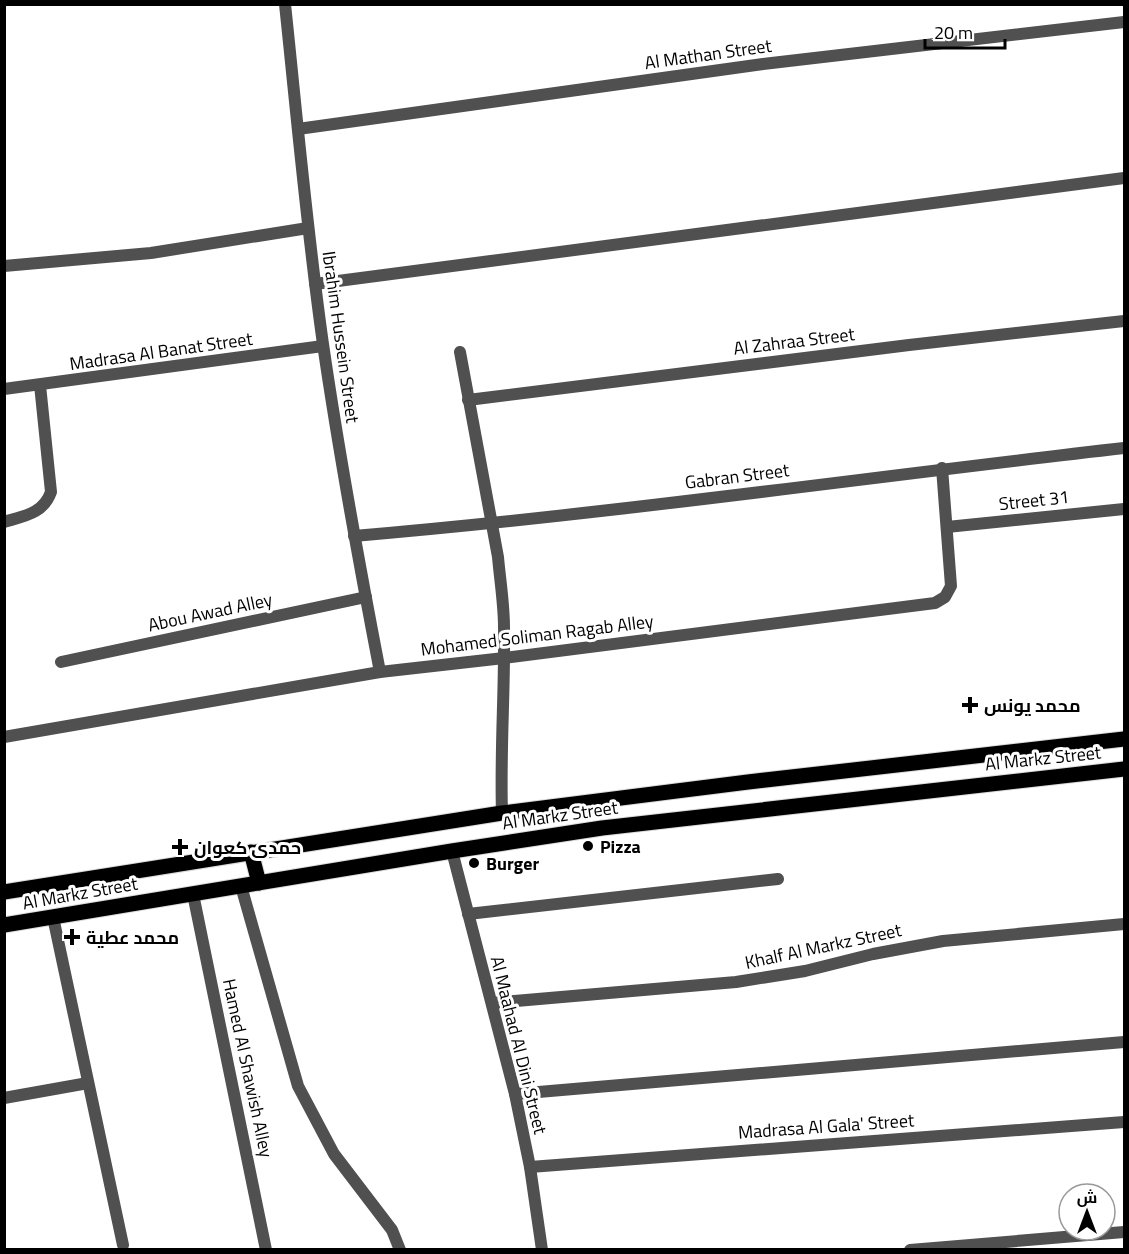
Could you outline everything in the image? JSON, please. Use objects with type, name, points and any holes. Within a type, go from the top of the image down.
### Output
[{"type":"main road","name":"Al Markz Street","points":[[4,892],[502,813],[759,780],[1125,739]]},
{"type":"main road","name":"Al Markz Street","points":[[4,926],[452,850],[666,820],[1125,769]]},
{"type":"main road","points":[[252,852],[259,883]]},
{"type":"street","name":"Ibrahim Hussein Street","points":[[285,4],[308,228],[323,346],[354,536],[380,672]]},
{"type":"street","name":"Al Mathan Street","points":[[298,129],[763,64],[1125,22]]},
{"type":"street","points":[[315,284],[1125,178]]},
{"type":"street","points":[[4,266],[151,253],[308,228]]},
{"type":"street","name":"Al Zahraa Street","points":[[468,400],[909,345],[1125,321]]},
{"type":"street","name":"Madrasa Al Banat Street","points":[[4,389],[323,346]]},
{"type":"street","points":[[460,352],[502,591],[504,658],[500,751],[502,813]]},
{"type":"street","points":[[4,522],[37,512],[44,507],[51,492],[40,385]]},
{"type":"street","name":"Gabran Street","points":[[354,536],[491,524],[942,468],[1125,448]]},
{"type":"street","name":"Mohamed Soliman Ragab Alley","points":[[4,737],[380,672],[935,603],[945,597],[951,586],[942,468]]},
{"type":"street","name":"Street 31","points":[[947,527],[1125,509]]},
{"type":"street","name":"Abou Awad Alley","points":[[62,662],[366,597]]},
{"type":"street","name":"Al Maahad Al Dini Street","points":[[452,850],[515,1094],[530,1167],[542,1250]]},
{"type":"street","points":[[468,914],[778,879]]},
{"type":"street","points":[[241,886],[297,1086],[334,1154],[392,1230],[400,1250]]},
{"type":"street","name":"Hamed Al Shawish Alley","points":[[194,894],[266,1250]]},
{"type":"street","points":[[53,917],[123,1245]]},
{"type":"street","name":"Khalf Al Markz Street","points":[[492,1003],[736,982],[805,971],[943,940],[1125,924]]},
{"type":"street","points":[[515,1094],[1125,1042]]},
{"type":"street","points":[[4,1098],[88,1083]]},
{"type":"street","name":"Madrasa Al Gala' Street","points":[[530,1167],[1125,1122]]},
{"type":"street","points":[[910,1250],[1125,1232]]},
{"type":"place","name":"محمد يونس","points":[[970,705]]},
{"type":"place","name":"Pizza","points":[[588,846]]},
{"type":"place","name":"حمدى كعوان","points":[[180,847]]},
{"type":"place","name":"Burger","points":[[474,863]]},
{"type":"place","name":"محمد عطية","points":[[72,937]]}]
